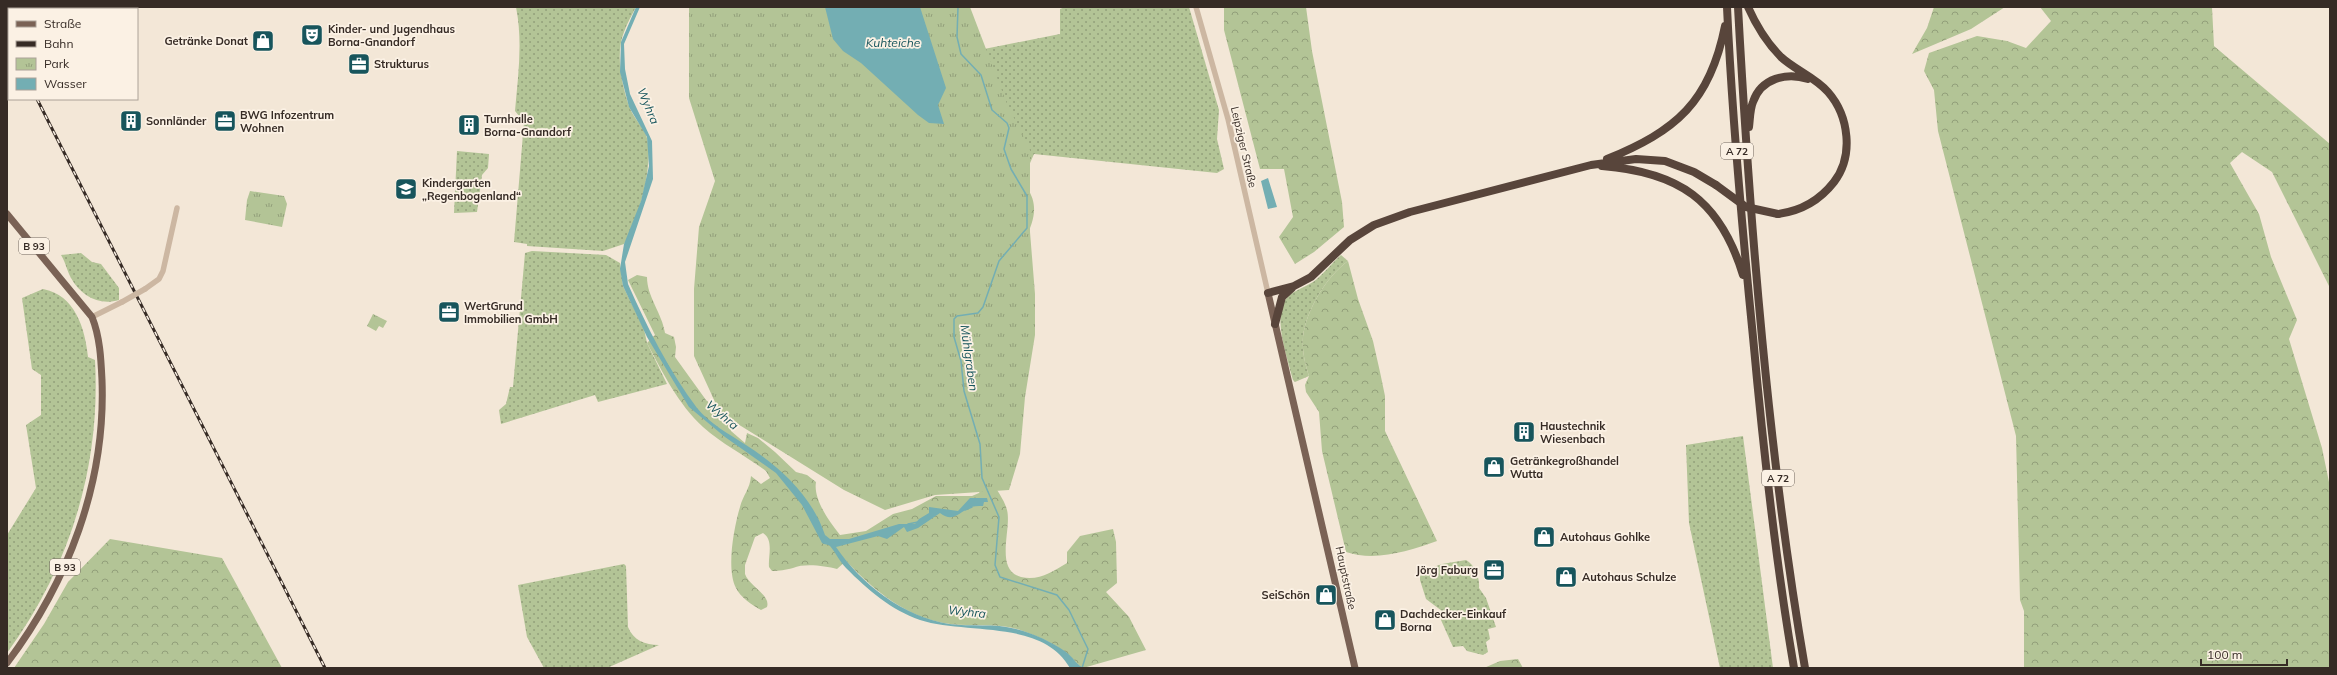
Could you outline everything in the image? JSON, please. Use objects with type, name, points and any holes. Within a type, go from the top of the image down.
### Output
[{"type":"highway","name":"A 72","points":[[1738,7],[1746,139],[1778,482],[1795,609],[1805,668]]},
{"type":"highway","points":[[1268,293],[1294,286],[1311,277],[1350,240],[1374,225],[1410,212],[1591,165],[1636,159],[1665,161],[1694,172],[1716,185],[1746,207],[1778,214],[1808,205],[1825,194],[1839,176],[1846,156],[1847,132],[1841,112],[1828,92],[1817,82],[1782,57],[1756,26],[1748,7]]},
{"type":"highway","points":[[1591,165],[1643,144],[1675,122],[1699,96],[1716,64],[1727,10]]},
{"type":"highway","name":"A 72","points":[[1727,10],[1748,289],[1766,466],[1794,668]]},
{"type":"highway","points":[[1746,139],[1753,101],[1766,84],[1778,77],[1790,76],[1817,82]]},
{"type":"highway","points":[[1591,165],[1628,168],[1663,177],[1681,186],[1698,199],[1714,215],[1728,236],[1737,254],[1748,289]]},
{"type":"highway","points":[[1275,324],[1282,297],[1294,286]]},
{"type":"main road","name":"B 93","points":[[7,214],[92,317],[97,332],[101,358],[101,419],[89,500],[73,548],[55,590],[23,642],[7,663]]},
{"type":"main road","name":"Hauptstraße","points":[[1268,293],[1355,668]]},
{"type":"street","name":"Leipziger Straße","points":[[1196,7],[1222,97],[1268,293]]},
{"type":"street","points":[[92,317],[122,302],[159,280],[166,263],[177,208]]},
{"type":"green space","points":[[516,7],[636,7],[621,41],[620,69],[629,106],[647,138],[649,149],[646,177],[639,208],[624,244],[603,251],[527,246],[527,244],[514,242],[524,122],[515,111],[520,46]]},
{"type":"green space","points":[[689,7],[970,7],[1007,104],[1030,150],[1030,232],[1035,294],[1035,335],[1025,397],[1020,454],[1009,490],[935,495],[885,510],[844,490],[720,413],[694,356],[694,289],[699,227],[715,181],[689,98]]},
{"type":"green space","points":[[1065,7],[1189,7],[1219,110],[1217,139],[1224,169],[1217,173],[1034,154],[1027,170],[974,51],[1060,34],[1060,9]]},
{"type":"green space","points":[[1224,7],[1306,7],[1312,51],[1342,202],[1344,227],[1314,252],[1295,264],[1279,237],[1293,217],[1284,169],[1260,169],[1224,30]]},
{"type":"green space","points":[[1934,7],[2005,7],[1971,29],[1912,54],[1927,28]]},
{"type":"green space","points":[[2040,7],[2212,7],[2214,46],[2330,144],[2330,288],[2272,172],[2242,152],[2230,163],[2259,214],[2271,257],[2297,320],[2289,339],[2322,448],[2330,487],[2329,668],[2024,668],[2024,611],[2020,600],[2016,436],[1938,131],[1934,90],[1924,71],[1929,53],[1977,36],[2007,41],[2026,48],[2051,21]]},
{"type":"green space","points":[[457,151],[489,154],[488,168],[482,175],[477,212],[454,213]]},
{"type":"green space","points":[[1027,188],[1033,201],[1034,213],[1031,226],[1025,239],[996,488],[1004,501],[1007,510],[1006,558],[1008,566],[1013,573],[1021,577],[1040,577],[1067,563],[1067,552],[1080,536],[1113,529],[1116,542],[1117,583],[1106,592],[1129,617],[1146,650],[1083,668],[1069,655],[1056,646],[1014,628],[950,624],[935,621],[906,610],[880,593],[846,561],[837,569],[809,565],[772,571],[769,567],[770,548],[768,540],[763,533],[755,537],[745,565],[745,574],[747,578],[766,598],[767,607],[761,610],[754,606],[743,598],[736,588],[733,580],[731,559],[733,536],[741,503],[749,485],[751,476],[761,484],[770,478],[766,471],[718,439],[703,427],[686,408],[665,377],[647,343],[655,335],[628,280],[637,275],[647,277],[649,291],[661,319],[665,333],[674,337],[676,347],[675,357],[706,400],[728,421],[731,431],[745,443],[747,433],[758,438],[796,472],[807,475],[816,482],[819,503],[840,535],[866,531],[893,514],[912,509],[936,496],[972,496],[979,493],[982,487]]},
{"type":"green space","points":[[250,191],[284,196],[287,204],[282,227],[245,220],[247,200]]},
{"type":"green space","points":[[532,251],[606,255],[620,263],[623,286],[644,329],[647,343],[667,384],[598,402],[595,395],[501,424],[499,410],[506,404],[510,387],[513,387],[525,253]]},
{"type":"green space","points":[[81,253],[92,262],[101,264],[119,288],[119,300],[104,302],[91,298],[80,290],[75,284],[61,255]]},
{"type":"green space","points":[[1341,255],[1348,261],[1340,267],[1319,294],[1308,316],[1305,327],[1303,347],[1309,376],[1295,382],[1293,380],[1282,338],[1280,316],[1282,307],[1289,296],[1317,279]]},
{"type":"green space","points":[[1348,261],[1358,299],[1373,341],[1380,372],[1385,396],[1385,431],[1437,541],[1403,552],[1380,556],[1357,555],[1346,552],[1322,451],[1319,412],[1306,392],[1305,385],[1309,376],[1304,357],[1303,337],[1308,316],[1325,285],[1340,267]]},
{"type":"green space","points":[[43,289],[54,292],[71,306],[81,324],[87,346],[88,357],[95,360],[96,399],[93,438],[77,514],[64,550],[48,586],[29,620],[7,653],[7,535],[36,488],[26,425],[41,415],[41,375],[32,369],[22,298]]},
{"type":"green space","points":[[373,314],[387,321],[383,328],[379,326],[376,331],[367,326]]},
{"type":"green space","points":[[1743,436],[1773,668],[1720,668],[1689,523],[1686,445]]},
{"type":"green space","points":[[110,539],[222,558],[282,668],[14,668],[44,624],[68,582]]},
{"type":"green space","points":[[1466,560],[1472,565],[1476,572],[1479,580],[1479,588],[1486,598],[1496,627],[1488,629],[1490,639],[1486,642],[1488,652],[1483,655],[1467,651],[1463,646],[1453,647],[1441,620],[1442,611],[1426,599],[1420,580],[1420,572],[1442,564]]},
{"type":"green space","points":[[624,564],[626,566],[628,627],[630,632],[644,643],[659,645],[607,668],[544,668],[527,637],[518,585]]},
{"type":"green space","points":[[1518,659],[1523,668],[1484,668],[1500,661]]},
{"type":"water","points":[[636,7],[640,7],[624,44],[625,69],[630,94],[652,141],[653,179],[625,262],[628,284],[635,300],[659,348],[687,394],[702,414],[708,419],[759,454],[783,473],[803,495],[812,508],[825,535],[830,539],[849,539],[899,524],[915,524],[919,519],[929,513],[929,507],[958,511],[970,498],[987,498],[988,502],[984,502],[983,506],[971,507],[952,517],[945,516],[940,513],[918,528],[907,532],[904,527],[887,539],[878,536],[836,547],[846,561],[871,586],[885,597],[916,614],[949,624],[1008,627],[1029,633],[1049,641],[1061,648],[1083,668],[1070,668],[1057,652],[1041,642],[1023,635],[1002,631],[939,624],[920,620],[899,611],[863,584],[846,568],[830,546],[822,543],[802,505],[776,473],[725,437],[689,407],[647,337],[623,286],[620,269],[624,244],[641,201],[649,166],[647,137],[629,107],[620,72],[621,42]]},
{"type":"water","name":"Kuhteiche","points":[[825,7],[920,7],[946,88],[938,105],[944,124],[929,123],[918,115],[861,63],[843,51],[833,39]]},
{"type":"water","points":[[1268,178],[1277,207],[1268,209],[1261,181]]},
{"type":"waterway","name":"Mühlgraben","points":[[958,7],[957,37],[961,54],[981,75],[992,110],[1007,123],[1009,128],[1004,149],[1011,169],[1027,196],[1027,228],[999,261],[983,307],[978,313],[957,316],[954,319],[954,337],[961,361],[964,391],[980,444],[982,478],[999,517],[995,565],[1000,577],[1057,595],[1069,610],[1088,649],[1082,668]]},
{"type":"waterway","name":"Mühlgraben","points":[[965,510],[972,507]]},
{"type":"waterway","name":"Mühlgraben","points":[[908,524],[918,522]]},
{"type":"railway","points":[[38,100],[325,668]]},
{"type":"place","name":"Kinder- und Jugendhaus Borna-Gnandorf","points":[[312,35]]},
{"type":"place","name":"Getränke Donat","points":[[263,41]]},
{"type":"place","name":"Strukturus","points":[[359,64]]},
{"type":"place","name":"Sonnländer","points":[[131,121]]},
{"type":"place","name":"BWG Infozentrum Wohnen","points":[[225,121]]},
{"type":"place","name":"Turnhalle Borna-Gnandorf","points":[[469,125]]},
{"type":"place","name":"Kindergarten „Regenbogenland“","points":[[406,189]]},
{"type":"place","name":"WertGrund Immobilien GmbH","points":[[449,312]]},
{"type":"place","name":"Haustechnik Wiesenbach","points":[[1524,432]]},
{"type":"place","name":"Getränkegroßhandel Wutta","points":[[1494,467]]},
{"type":"place","name":"Autohaus Gohlke","points":[[1544,537]]},
{"type":"place","name":"Jörg Faburg","points":[[1494,570]]},
{"type":"place","name":"Autohaus Schulze","points":[[1566,577]]},
{"type":"place","name":"SeiSchön","points":[[1326,595]]},
{"type":"place","name":"Dachdecker-Einkauf Borna","points":[[1385,620]]},
{"type":"water label","name":"Wyhra","points":[[648,106]]},
{"type":"water label","name":"Wyhra","points":[[722,415]]},
{"type":"water label","name":"Wyhra","points":[[967,612]]}]
